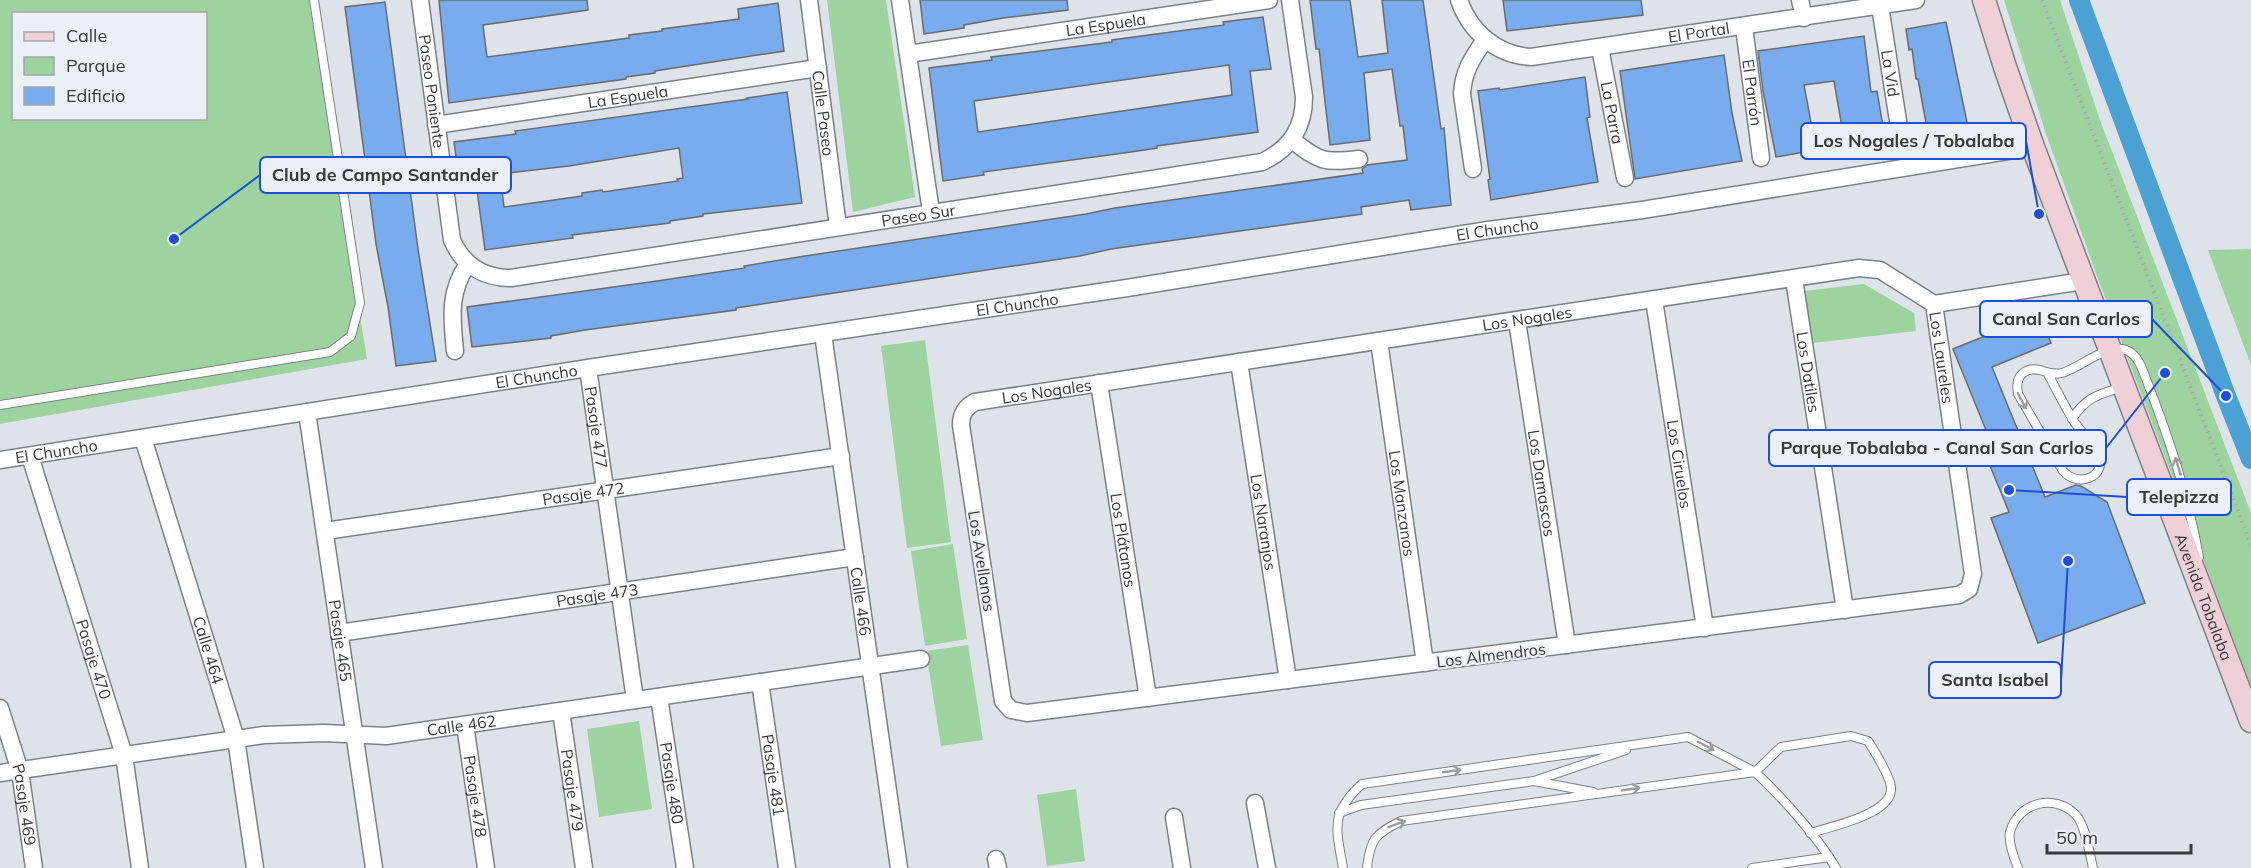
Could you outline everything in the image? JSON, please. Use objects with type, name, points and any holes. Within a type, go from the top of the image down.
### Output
[{"type":"main road","name":"Avenida Tobalaba","points":[[1984,0],[2033,147],[2251,721]]},
{"type":"street","name":"Paseo Poniente","points":[[420,0],[449,231],[456,249],[468,264]]},
{"type":"street","name":"Calle Paseo","points":[[809,0],[838,227]]},
{"type":"street","points":[[900,0],[931,212]]},
{"type":"street","name":"La Espuela","points":[[908,54],[1269,0]]},
{"type":"street","points":[[1290,0],[1304,97],[1302,120],[1292,141],[1312,156],[1325,161],[1359,159]]},
{"type":"street","name":"El Portal","points":[[1459,0],[1466,18],[1485,40],[1503,51],[1521,57],[1541,57],[1916,0]]},
{"type":"street","points":[[1800,0],[1804,18]]},
{"type":"street","name":"La Vid","points":[[1880,6],[1901,140]]},
{"type":"street","name":"El Parrón","points":[[1744,27],[1761,158]]},
{"type":"street","points":[[1473,169],[1462,94],[1463,83],[1468,64],[1485,40]]},
{"type":"street","name":"La Parra","points":[[1600,48],[1625,178]]},
{"type":"street","name":"La Espuela","points":[[436,125],[818,68]]},
{"type":"street","name":"Paseo Sur","points":[[468,264],[488,275],[511,278],[1250,165],[1273,157],[1292,141]]},
{"type":"street","name":"El Chuncho","points":[[0,460],[588,368],[1127,288],[1488,230],[1642,210],[2033,147]]},
{"type":"street","points":[[455,351],[452,299],[460,275],[468,264]]},
{"type":"street","name":"Los Nogales","points":[[965,409],[981,401],[1859,268],[1873,268],[1886,274],[1934,304]]},
{"type":"street","name":"Los Datiles","points":[[1794,279],[1845,610]]},
{"type":"street","points":[[1934,304],[2083,281]]},
{"type":"street","name":"Los Ciruelos","points":[[1654,300],[1705,628]]},
{"type":"street","name":"Los Laureles","points":[[1934,304],[1973,574],[1969,589]]},
{"type":"street","name":"Los Damascos","points":[[1517,321],[1567,645]]},
{"type":"street","name":"Calle 466","points":[[823,334],[899,868]]},
{"type":"street","name":"Los Manzanos","points":[[1379,341],[1425,663]]},
{"type":"street","name":"Los Naranjos","points":[[1239,362],[1288,681]]},
{"type":"street","name":"Pasaje 477","points":[[588,368],[635,700]]},
{"type":"street","name":"Los Plátanos","points":[[1099,383],[1148,698]]},
{"type":"street","name":"Los Avellanos","points":[[965,409],[961,425],[1000,683],[1003,701],[1011,710]]},
{"type":"street","name":"Pasaje 465","points":[[307,412],[374,868]]},
{"type":"street","name":"Calle 464","points":[[143,438],[236,739],[255,868]]},
{"type":"street","name":"Pasaje 470","points":[[30,456],[124,755],[140,868]]},
{"type":"street","name":"Pasaje 472","points":[[325,531],[841,456]]},
{"type":"street","name":"Pasaje 473","points":[[339,633],[855,557]]},
{"type":"street","name":"Los Almendros","points":[[1011,710],[1027,713],[1288,681],[1954,596],[1965,593],[1969,589]]},
{"type":"street","name":"Calle 462","points":[[0,773],[236,739],[294,734],[386,736],[921,659]]},
{"type":"street","name":"Pasaje 481","points":[[760,682],[787,868]]},
{"type":"street","name":"Pasaje 480","points":[[659,697],[685,868]]},
{"type":"street","name":"Pasaje 469","points":[[0,708],[20,771],[34,868]]},
{"type":"street","name":"Pasaje 479","points":[[561,711],[584,868]]},
{"type":"street","name":"Pasaje 478","points":[[465,724],[486,868]]},
{"type":"street","points":[[1255,803],[1267,868]]},
{"type":"street","points":[[1174,817],[1182,868]]},
{"type":"lane","points":[[0,405],[330,352],[351,336],[360,303],[314,0]]},
{"type":"lane","points":[[2048,374],[2072,419],[2098,455],[2098,468],[2085,480],[2073,479],[2063,471],[2018,394],[2017,382],[2024,372],[2036,369],[2048,374],[2064,372],[2109,350],[2126,349],[2135,355],[2166,429],[2187,498],[2206,606]]},
{"type":"lane","points":[[2072,419],[2084,402],[2099,394],[2123,387]]},
{"type":"lane","points":[[1367,868],[1369,849],[1380,832],[1401,821],[1755,772],[1781,747],[1851,736],[1868,741],[1877,755],[1891,788],[1887,802],[1874,812],[1810,833]]},
{"type":"lane","points":[[1343,868],[1337,833],[1338,814],[1348,797],[1362,784],[1688,737],[1755,772],[1810,833],[1836,868]]},
{"type":"lane","points":[[1338,814],[1361,805],[1534,781],[1646,743]]},
{"type":"lane","points":[[1534,781],[1602,793]]},
{"type":"lane","points":[[2018,868],[2009,833],[2019,813],[2040,801],[2063,804],[2078,816],[2093,868]]},
{"type":"lane","points":[[1752,868],[1829,857]]},
{"type":"path","points":[[2042,0],[2251,545]]},
{"type":"green space","points":[[0,0],[309,0],[367,359],[0,424]]},
{"type":"green space","points":[[827,0],[886,0],[915,197],[853,212]]},
{"type":"green space","points":[[2004,0],[2060,0],[2100,120],[2251,513],[2251,686],[2097,276],[2046,134]]},
{"type":"green space","points":[[2251,249],[2251,365],[2208,250]]},
{"type":"green space","points":[[1864,284],[1914,313],[1916,331],[1813,343],[1804,291]]},
{"type":"green space","points":[[925,340],[951,542],[907,548],[881,346]]},
{"type":"green space","points":[[953,544],[967,639],[925,646],[911,551]]},
{"type":"green space","points":[[968,645],[983,740],[941,746],[926,651]]},
{"type":"green space","points":[[639,721],[652,809],[599,817],[587,729]]},
{"type":"green space","points":[[1076,789],[1085,861],[1047,866],[1037,795]]},
{"type":"building","points":[[439,0],[587,0],[588,10],[483,25],[487,57],[629,38],[629,35],[662,31],[662,29],[739,19],[738,9],[778,3],[784,51],[655,71],[655,73],[626,77],[626,79],[449,103]]},
{"type":"building","points":[[920,0],[1067,0],[1068,10],[1003,18],[964,25],[964,28],[924,34]]},
{"type":"building","points":[[1310,0],[1350,0],[1358,57],[1388,53],[1382,0],[1423,0],[1441,129],[1444,128],[1451,205],[1411,210],[1409,200],[1361,207],[1362,214],[1111,249],[1080,256],[736,308],[736,310],[585,330],[551,336],[551,338],[472,347],[467,307],[745,268],[744,266],[805,256],[1115,208],[1363,173],[1362,169],[1367,165],[1407,160],[1392,69],[1364,73],[1370,140],[1330,145],[1319,49],[1316,49]]},
{"type":"building","points":[[1503,0],[1641,0],[1643,15],[1507,31]]},
{"type":"building","points":[[385,2],[418,249],[436,361],[396,366],[376,244],[345,7]]},
{"type":"building","points":[[1263,17],[1271,69],[1250,71],[1258,132],[983,172],[984,175],[943,181],[929,68],[992,60],[991,57],[1224,25],[1223,22]],"holes":[[[1229,65],[1232,95],[978,132],[974,101]]]},
{"type":"building","points":[[1946,22],[1968,127],[1928,134],[1906,29]]},
{"type":"building","points":[[1864,36],[1871,92],[1877,91],[1885,138],[1845,145],[1834,81],[1804,85],[1816,150],[1776,157],[1758,51]]},
{"type":"building","points":[[1724,55],[1732,113],[1742,161],[1635,179],[1620,71]]},
{"type":"building","points":[[1585,77],[1590,117],[1587,118],[1598,182],[1491,200],[1478,91]]},
{"type":"building","points":[[787,92],[802,203],[703,214],[703,216],[670,221],[670,223],[572,235],[573,238],[485,250],[477,190],[461,192],[454,142],[516,134],[515,131]],"holes":[[[679,148],[683,178],[677,179],[678,181],[603,192],[602,190],[582,193],[582,196],[504,207],[500,174],[569,166]]]},
{"type":"building","points":[[2040,314],[2051,343],[1992,367],[2045,497],[2076,485],[2107,502],[2145,603],[2038,643],[1991,518],[2009,512],[1979,439],[1988,435],[1953,349]]},
{"type":"waterway","points":[[2079,0],[2251,459]]},
{"type":"place","name":"Los Nogales / Tobalaba","points":[[2039,214]]},
{"type":"place","name":"Club de Campo Santander","points":[[174,239]]},
{"type":"place","name":"Parque Tobalaba - Canal San Carlos","points":[[2165,373]]},
{"type":"place","name":"Canal San Carlos","points":[[2226,396]]},
{"type":"place","name":"Telepizza","points":[[2009,490]]},
{"type":"place","name":"Santa Isabel","points":[[2068,561]]}]
